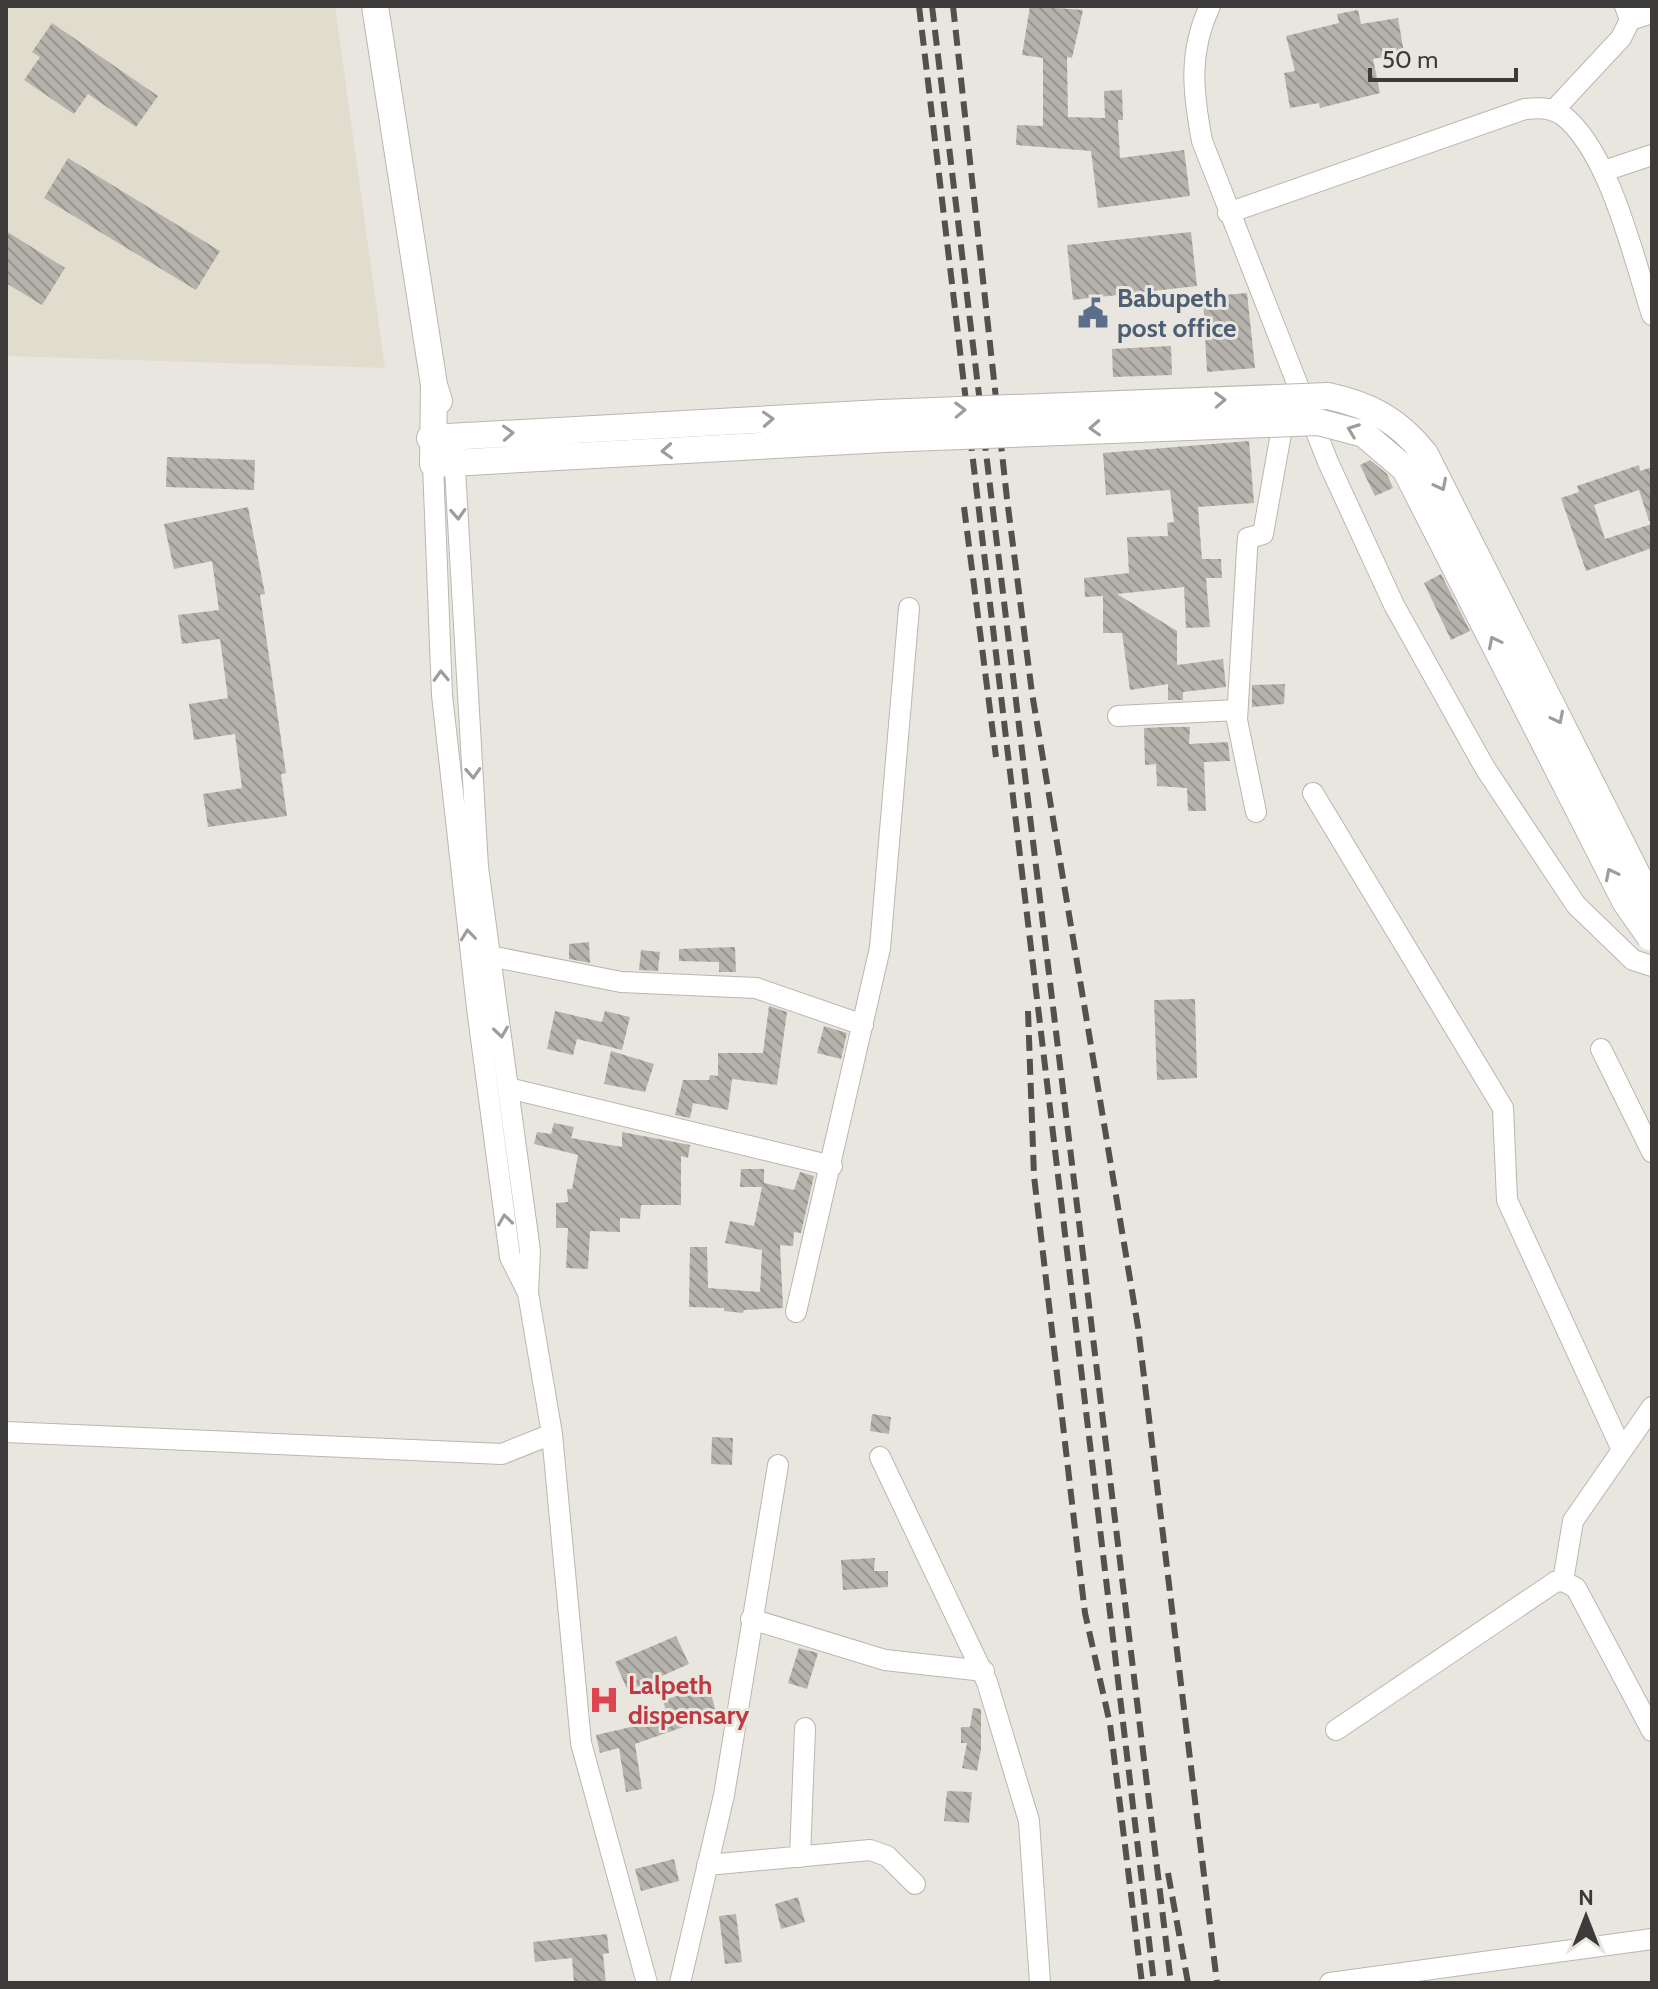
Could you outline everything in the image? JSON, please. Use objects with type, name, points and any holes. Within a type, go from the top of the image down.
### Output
[{"type":"main road","points":[[375,6],[442,450]]},
{"type":"main road","points":[[442,450],[882,413],[1328,396],[1354,401],[1388,418],[1425,454],[1646,892],[1652,930]]},
{"type":"main road","points":[[442,450],[884,439],[1318,422],[1364,434],[1405,469],[1626,903],[1652,940]]},
{"type":"street","points":[[1210,6],[1194,54],[1193,92],[1202,141],[1328,462],[1394,605],[1485,768],[1576,905],[1633,960],[1652,966]]},
{"type":"street","points":[[1553,111],[1621,38],[1628,13],[1652,13]]},
{"type":"street","points":[[1228,213],[1525,109],[1553,111],[1574,128],[1604,171],[1652,315]]},
{"type":"street","points":[[1604,171],[1652,155]]},
{"type":"street","points":[[1256,812],[1237,710],[1248,538],[1263,534],[1292,368]]},
{"type":"street","points":[[442,450],[478,867],[530,1251],[528,1293],[552,1434],[581,1743],[647,1983]]},
{"type":"street","points":[[442,450],[442,695],[477,1008],[510,1257],[528,1293]]},
{"type":"street","points":[[796,1312],[832,1166],[882,935],[909,608]]},
{"type":"street","points":[[1118,716],[1237,710]]},
{"type":"street","points":[[1313,793],[1503,1108],[1507,1200],[1622,1450]]},
{"type":"street","points":[[490,956],[621,982],[756,988],[863,1025]]},
{"type":"street","points":[[1601,1049],[1652,1152]]},
{"type":"street","points":[[508,1088],[832,1166]]},
{"type":"street","points":[[1563,1581],[1573,1521],[1652,1407]]},
{"type":"street","points":[[6,1432],[502,1454],[552,1434]]},
{"type":"street","points":[[880,1457],[984,1671],[1029,1821],[1040,1983]]},
{"type":"street","points":[[680,1983],[724,1795],[778,1465]]},
{"type":"street","points":[[1336,1730],[1555,1582],[1563,1581],[1576,1588],[1652,1731]]},
{"type":"street","points":[[751,1619],[885,1660],[984,1671]]},
{"type":"street","points":[[800,1857],[805,1728]]},
{"type":"street","points":[[707,1865],[879,1852],[915,1884]]},
{"type":"street","points":[[1330,1983],[1652,1939]]},
{"type":"shaded area","points":[[6,6],[335,6],[385,368],[6,356]]},
{"type":"building","points":[[1030,6],[1083,10],[1072,58],[1067,57],[1068,117],[1105,118],[1104,91],[1122,90],[1123,120],[1118,120],[1120,158],[1184,150],[1190,196],[1098,208],[1091,151],[1016,145],[1017,125],[1043,126],[1043,58],[1022,55]]},
{"type":"building","points":[[1358,10],[1361,24],[1398,18],[1404,53],[1373,59],[1380,93],[1320,108],[1319,103],[1290,108],[1284,73],[1295,71],[1286,36],[1339,23],[1337,14]]},
{"type":"building","points":[[52,23],[158,96],[136,127],[88,94],[74,114],[24,80],[40,57],[32,52]]},
{"type":"building","points":[[68,158],[220,251],[196,290],[44,198]]},
{"type":"building","points":[[6,231],[65,268],[42,305],[6,283]]},
{"type":"building","points":[[1191,232],[1197,286],[1073,300],[1067,245]]},
{"type":"building","points":[[1247,293],[1255,368],[1207,372],[1203,297]]},
{"type":"building","points":[[1171,346],[1172,375],[1113,377],[1112,349]]},
{"type":"building","points":[[1249,441],[1254,503],[1198,507],[1202,559],[1221,559],[1222,578],[1206,578],[1210,627],[1186,628],[1184,587],[1117,594],[1177,631],[1177,665],[1223,659],[1226,687],[1183,692],[1183,700],[1168,700],[1168,684],[1130,690],[1122,633],[1103,633],[1103,596],[1085,597],[1084,578],[1129,573],[1127,537],[1168,536],[1167,523],[1174,522],[1170,490],[1106,495],[1103,453]]},
{"type":"building","points":[[167,457],[255,460],[254,490],[166,487]]},
{"type":"building","points":[[1370,460],[1387,474],[1393,488],[1375,496],[1360,465]]},
{"type":"building","points":[[1639,465],[1640,471],[1652,467],[1652,520],[1649,521],[1639,490],[1594,505],[1605,539],[1652,524],[1652,548],[1586,571],[1561,498],[1579,492],[1577,486]]},
{"type":"building","points":[[248,507],[265,594],[260,595],[286,773],[281,774],[287,816],[208,827],[203,794],[242,788],[235,734],[194,740],[189,704],[228,698],[220,639],[182,644],[178,615],[219,610],[212,561],[174,569],[164,524]]},
{"type":"building","points":[[1441,574],[1470,631],[1451,640],[1424,583]]},
{"type":"building","points":[[1285,684],[1284,704],[1252,707],[1252,685]]},
{"type":"building","points":[[1190,727],[1189,744],[1228,742],[1230,761],[1204,762],[1206,811],[1188,811],[1187,788],[1157,786],[1156,764],[1145,765],[1144,728]]},
{"type":"building","points":[[589,942],[590,963],[569,959],[569,944]]},
{"type":"building","points":[[735,947],[736,972],[719,972],[719,962],[679,961],[679,949]]},
{"type":"building","points":[[641,950],[660,952],[658,971],[639,970]]},
{"type":"building","points":[[1195,999],[1197,1078],[1157,1080],[1154,1000]]},
{"type":"building","points":[[769,1006],[787,1012],[777,1085],[732,1079],[728,1110],[693,1103],[690,1118],[675,1115],[683,1080],[709,1080],[710,1075],[718,1076],[718,1053],[763,1053]]},
{"type":"building","points":[[555,1011],[602,1022],[605,1011],[630,1017],[622,1050],[577,1039],[573,1055],[547,1049]]},
{"type":"building","points":[[824,1026],[847,1033],[841,1059],[817,1053]]},
{"type":"building","points":[[611,1051],[654,1064],[645,1092],[604,1084]]},
{"type":"building","points":[[554,1123],[574,1127],[571,1138],[622,1147],[622,1132],[690,1145],[688,1158],[681,1156],[681,1205],[641,1205],[640,1219],[620,1218],[620,1232],[590,1231],[588,1269],[566,1268],[568,1228],[556,1228],[556,1203],[568,1202],[567,1189],[572,1189],[578,1155],[534,1144],[537,1132],[551,1134]]},
{"type":"building","points":[[741,1169],[764,1169],[764,1183],[794,1190],[800,1172],[814,1176],[801,1233],[794,1232],[793,1246],[780,1245],[783,1308],[744,1310],[743,1313],[724,1311],[724,1308],[689,1307],[690,1247],[707,1247],[708,1288],[760,1292],[762,1250],[725,1243],[730,1221],[754,1226],[762,1187],[740,1187]]},
{"type":"building","points":[[872,1414],[891,1417],[889,1434],[870,1431]]},
{"type":"building","points":[[712,1437],[733,1438],[732,1465],[711,1464]]},
{"type":"building","points":[[875,1558],[874,1571],[888,1571],[888,1587],[843,1590],[841,1560]]},
{"type":"building","points":[[676,1636],[689,1664],[628,1691],[615,1662]]},
{"type":"building","points":[[799,1648],[818,1653],[807,1689],[788,1683]]},
{"type":"building","points":[[709,1687],[717,1715],[635,1744],[642,1789],[626,1792],[619,1748],[600,1753],[596,1735],[644,1724],[642,1721],[666,1711],[663,1700]]},
{"type":"building","points":[[973,1708],[981,1709],[981,1749],[977,1771],[962,1768],[967,1743],[961,1743],[961,1727],[970,1727]]},
{"type":"building","points":[[947,1791],[972,1792],[969,1823],[944,1821]]},
{"type":"building","points":[[674,1859],[679,1881],[641,1891],[635,1869]]},
{"type":"building","points":[[798,1897],[805,1922],[781,1929],[775,1904]]},
{"type":"building","points":[[736,1914],[742,1962],[725,1964],[719,1916]]},
{"type":"building","points":[[607,1934],[609,1953],[603,1954],[606,1983],[574,1983],[572,1958],[535,1962],[533,1942]]},
{"type":"railway","points":[[919,6],[1154,1983]]},
{"type":"railway","points":[[932,6],[1171,1983]]},
{"type":"railway","points":[[953,6],[1007,499],[1032,693],[1138,1327],[1217,1983]]},
{"type":"railway","points":[[964,507],[996,757]]},
{"type":"railway","points":[[1028,1011],[1034,1176],[1079,1563],[1085,1613],[1110,1724],[1142,1983]]},
{"type":"railway","points":[[1168,1873],[1188,1983]]},
{"type":"place","name":"Babupeth post office","points":[[1093,313]]},
{"type":"place","name":"Lalpeth dispensary","points":[[604,1700]]}]
